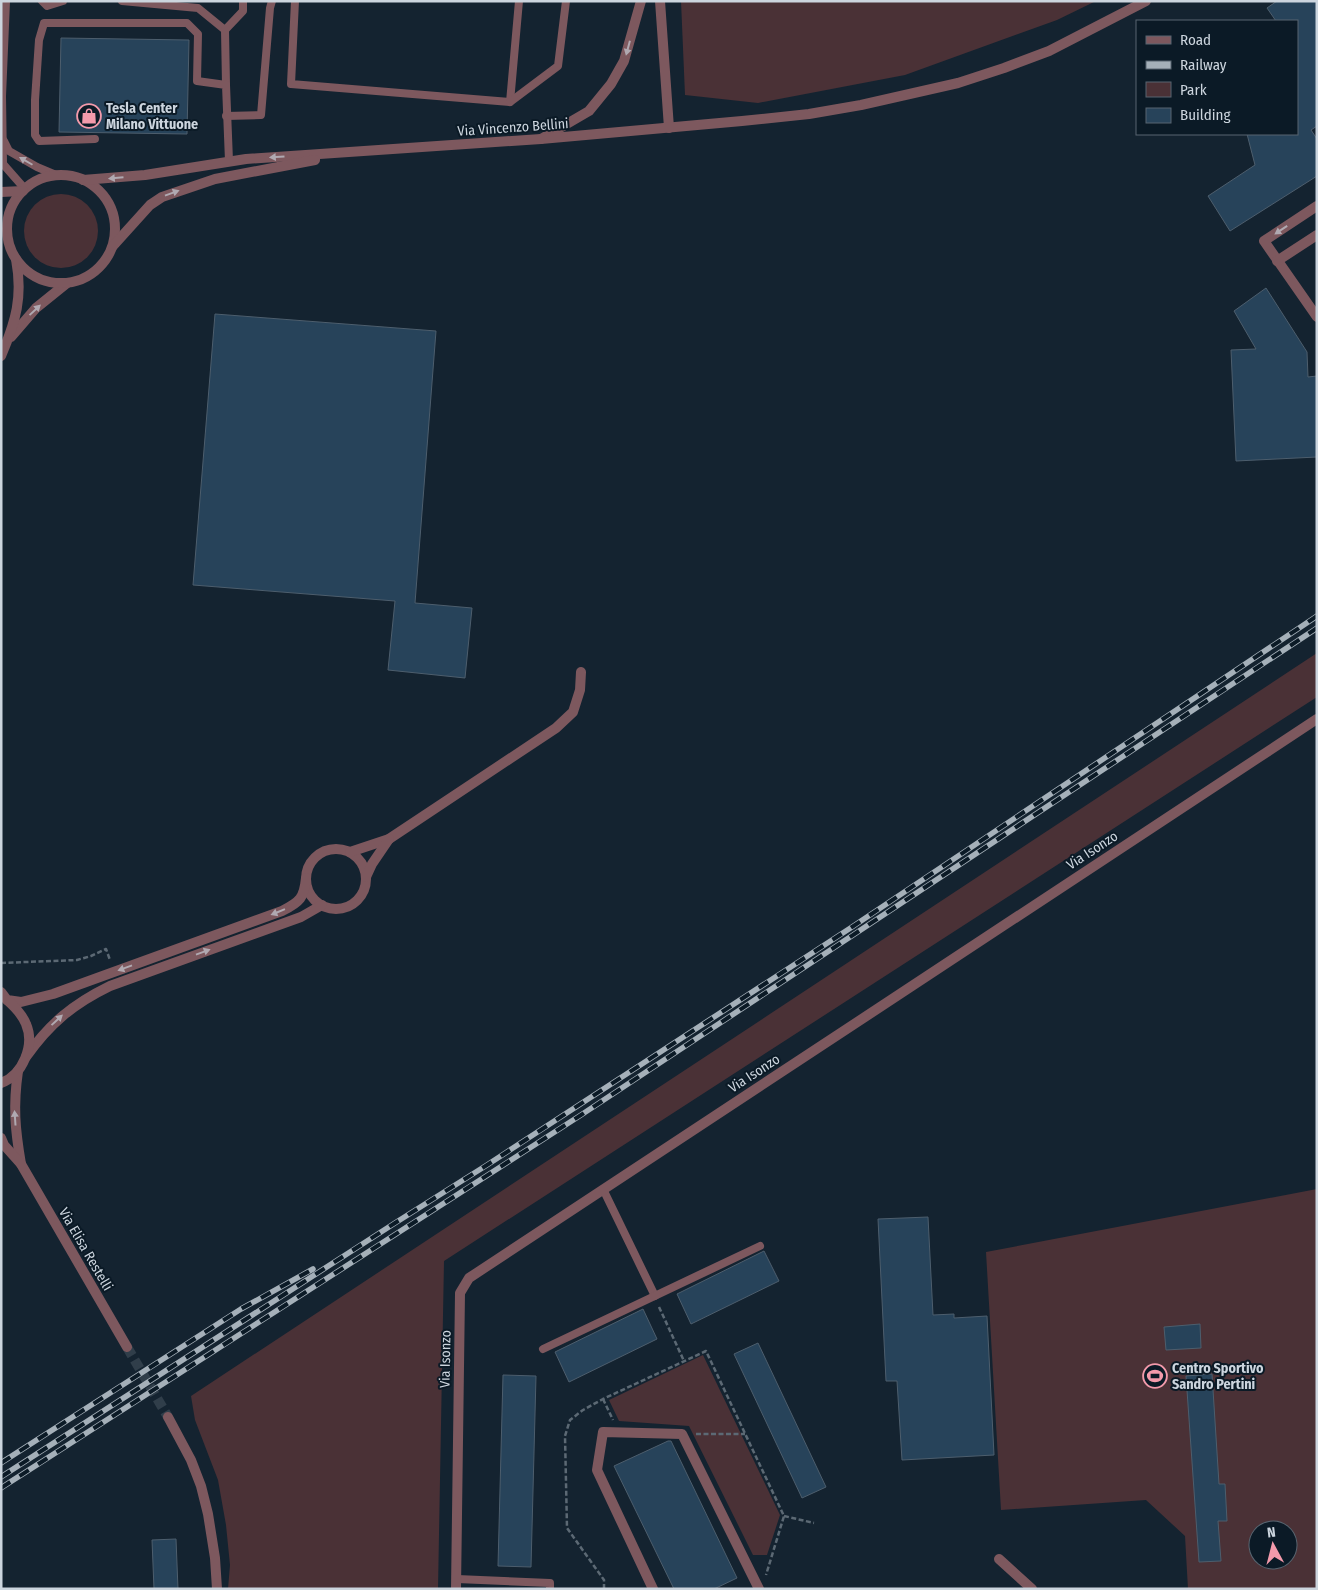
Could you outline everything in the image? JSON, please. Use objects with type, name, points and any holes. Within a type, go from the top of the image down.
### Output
[{"type":"street","points":[[541,139],[588,111],[611,84],[624,61],[641,1]]},
{"type":"street","points":[[660,1],[669,128]]},
{"type":"street","name":"Via Vincenzo Bellini","points":[[83,180],[145,175],[229,162],[541,139],[809,114],[861,105],[958,82],[1004,68],[1049,51],[1146,1]]},
{"type":"street","name":"Via Vincenzo Bellini","points":[[110,248],[150,205],[162,196],[215,179],[360,152]]},
{"type":"street","name":"Via Vincenzo Bellini","points":[[1,192],[24,190],[40,179],[72,176],[88,182],[100,192],[108,203],[113,214],[115,226],[113,242],[107,258],[96,270],[83,278],[67,283]]},
{"type":"street","points":[[24,190],[10,209],[4,232],[16,259],[25,270],[37,278],[51,282],[67,283]]},
{"type":"street","points":[[1317,206],[1264,241],[1317,317]]},
{"type":"street","points":[[1277,261],[1317,235]]},
{"type":"street","points":[[1,356],[8,341],[17,311],[19,276],[16,259]]},
{"type":"street","points":[[8,341],[22,322],[36,308],[67,283]]},
{"type":"street","points":[[350,852],[390,839],[556,728],[573,712],[580,690],[581,672]]},
{"type":"street","name":"Via Isonzo","points":[[456,1584],[460,1293],[469,1278],[1317,718]]},
{"type":"street","points":[[306,878],[310,894],[322,905],[332,908],[349,906],[362,894],[372,864],[390,839]]},
{"type":"street","points":[[3,997],[22,1002],[53,994],[282,911],[301,899],[305,894],[306,878],[310,864],[321,853],[335,849],[350,852],[364,867],[366,878]]},
{"type":"street","points":[[1,1083],[18,1071],[41,1036],[55,1022],[68,1010],[95,993],[301,917],[322,905]]},
{"type":"street","points":[[3,997],[19,1011],[27,1025],[29,1041],[26,1057]]},
{"type":"street","points":[[18,1071],[14,1111],[16,1138],[21,1164]]},
{"type":"street","points":[[2,1142],[21,1164]]},
{"type":"street","name":"Via Elisa Restelli","points":[[21,1164],[127,1347]]},
{"type":"street","points":[[168,1417],[191,1460],[201,1486],[208,1514],[215,1558],[217,1589]]},
{"type":"street","points":[[653,1589],[597,1470],[603,1432],[682,1434],[758,1589]]},
{"type":"street","points":[[999,1559],[1032,1589]]},
{"type":"lane","points":[[6,1],[2,96],[3,164],[24,190]]},
{"type":"lane","points":[[42,1],[46,6],[63,1]]},
{"type":"lane","points":[[122,1],[198,8],[225,30]]},
{"type":"lane","points":[[229,162],[226,116],[225,30],[243,11],[243,1]]},
{"type":"lane","points":[[226,116],[261,115],[272,1]]},
{"type":"lane","points":[[295,1],[291,84],[510,102],[558,66],[566,1]]},
{"type":"lane","points":[[510,102],[519,1]]},
{"type":"lane","points":[[95,139],[39,141],[35,135],[39,40],[44,23],[187,24],[198,34],[197,81],[226,85]]},
{"type":"lane","points":[[3,139],[9,151],[56,176]]},
{"type":"lane","points":[[603,1189],[654,1296]]},
{"type":"lane","points":[[543,1349],[760,1246]]},
{"type":"lane","points":[[456,1584],[550,1583],[550,1589]]},
{"type":"path","points":[[1,964],[77,960],[106,949],[114,972]]},
{"type":"path","points":[[654,1296],[684,1361]]},
{"type":"path","points":[[706,1351],[784,1516],[765,1580]]},
{"type":"path","points":[[603,1399],[620,1433]]},
{"type":"path","points":[[682,1434],[745,1434]]},
{"type":"path","points":[[784,1516],[814,1523]]},
{"type":"green space","points":[[681,1],[1096,1],[1057,20],[905,75],[758,103],[685,95]]},
{"type":"green space","points":[[61,194],[75,197],[87,205],[95,217],[98,231],[95,245],[87,257],[75,265],[61,268],[47,265],[35,257],[27,245],[24,231],[27,217],[35,205],[47,197]]},
{"type":"green space","points":[[1317,653],[1317,697],[444,1261],[438,1589],[228,1589],[230,1565],[226,1525],[218,1480],[195,1420],[191,1396]]},
{"type":"green space","name":"Centro Sportivo Sandro Pertini","points":[[1317,1189],[1317,1589],[1188,1589],[1185,1536],[1146,1500],[1001,1510],[986,1252]]},
{"type":"green space","points":[[703,1355],[780,1515],[767,1555],[753,1555],[689,1426],[619,1421],[609,1400]]},
{"type":"building","points":[[1277,1],[1317,1],[1317,126],[1311,130],[1317,139],[1317,176],[1230,231],[1208,196],[1255,165],[1247,135],[1298,135],[1298,20],[1275,20],[1267,8]]},
{"type":"building","points":[[61,38],[189,40],[187,134],[59,132]]},
{"type":"building","points":[[1266,288],[1307,352],[1308,377],[1317,376],[1317,457],[1236,461],[1231,350],[1256,349],[1234,311]]},
{"type":"building","points":[[215,314],[436,331],[415,603],[472,608],[465,678],[388,670],[395,601],[193,585]]},
{"type":"building","points":[[928,1217],[933,1315],[954,1314],[954,1318],[987,1316],[994,1455],[902,1460],[897,1381],[886,1381],[878,1219]]},
{"type":"building","points":[[764,1251],[779,1281],[691,1324],[677,1294]]},
{"type":"building","points":[[643,1309],[657,1339],[569,1382],[555,1352]]},
{"type":"building","points":[[1200,1324],[1201,1348],[1166,1350],[1164,1327]]},
{"type":"building","points":[[758,1343],[826,1487],[802,1498],[734,1354]]},
{"type":"building","points":[[1212,1374],[1219,1484],[1225,1484],[1227,1521],[1218,1521],[1221,1561],[1199,1562],[1186,1376]]},
{"type":"building","points":[[503,1375],[536,1376],[531,1567],[498,1566]]},
{"type":"building","points":[[671,1441],[737,1578],[714,1589],[674,1589],[614,1466]]},
{"type":"building","points":[[176,1539],[178,1589],[154,1589],[152,1540]]},
{"type":"tunnel","points":[[127,1347],[168,1417]]},
{"type":"railway","points":[[1,1477],[487,1165],[852,927],[1317,616]]},
{"type":"railway","points":[[1,1488],[581,1115],[1317,628]]},
{"type":"railway","points":[[1,1463],[241,1309],[313,1269]]},
{"type":"place","name":"Tesla Center Milano Vittuone","points":[[89,116]]},
{"type":"place","name":"Centro Sportivo Sandro Pertini","points":[[1155,1376]]}]
